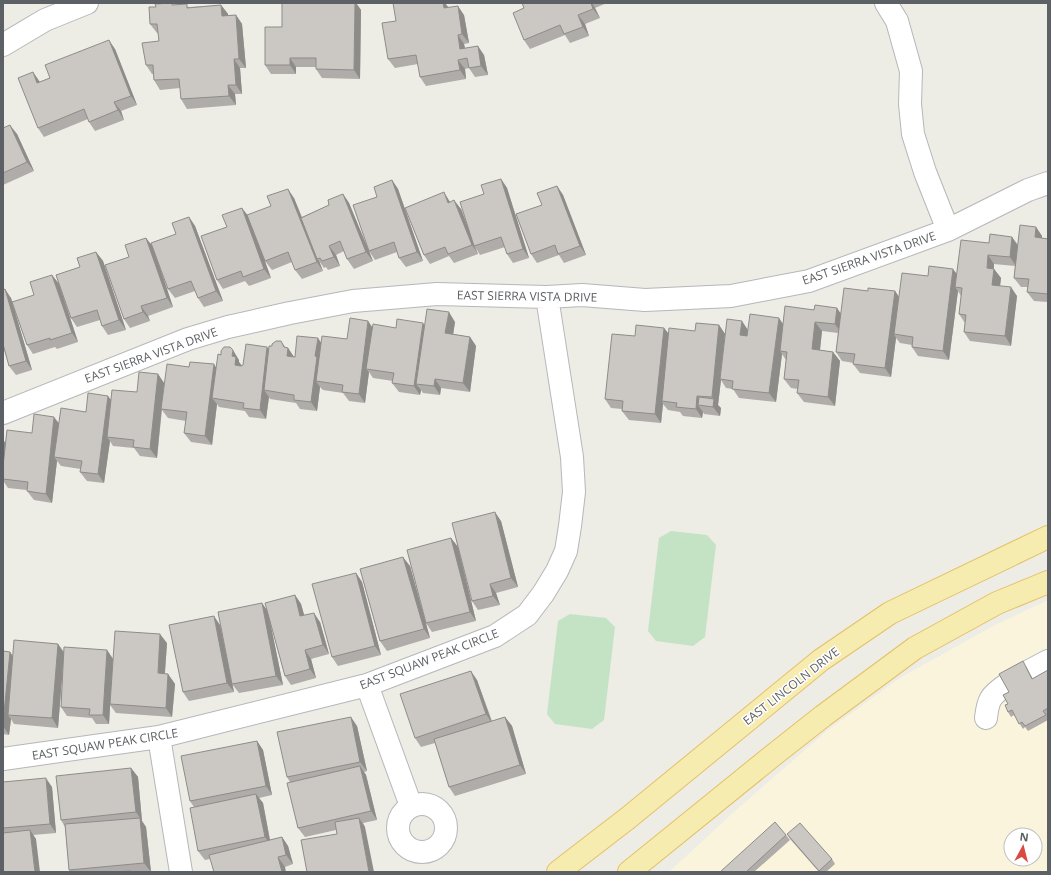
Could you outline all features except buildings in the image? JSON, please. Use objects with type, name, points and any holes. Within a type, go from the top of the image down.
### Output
[{"type":"main road","name":"EAST LINCOLN DRIVE","points":[[558,872],[628,818],[821,660],[890,613],[1048,537]]},
{"type":"main road","points":[[629,872],[823,716],[915,648],[997,603],[1048,582]]},
{"type":"street","points":[[3,45],[45,20],[87,3]]},
{"type":"street","points":[[886,3],[898,21],[911,71],[910,104],[913,134],[925,172],[948,230]]},
{"type":"street","name":"EAST SIERRA VISTA DRIVE","points":[[3,413],[188,339],[290,313],[353,301],[437,294],[547,297],[582,295],[645,300],[731,296],[809,281],[948,230],[1028,190],[1048,184]]},
{"type":"street","name":"EAST SQUAW PEAK CIRCLE","points":[[3,759],[159,737],[367,685],[495,636],[527,615],[543,594],[566,551],[574,492],[572,457],[547,297]]},
{"type":"street","points":[[1029,671],[1048,661]]},
{"type":"street","points":[[367,685],[411,806]]},
{"type":"street","points":[[986,718],[988,703],[997,691],[1006,685]]},
{"type":"street","points":[[159,737],[181,872]]},
{"type":"shaded area","points":[[1048,600],[1048,872],[669,872],[735,811],[828,730],[900,678],[995,625]]},
{"type":"green space","points":[[671,531],[707,535],[716,545],[705,637],[693,646],[656,641],[648,631],[659,538]]},
{"type":"green space","points":[[570,614],[606,618],[615,627],[604,720],[592,729],[555,724],[547,714],[558,621]]}]
